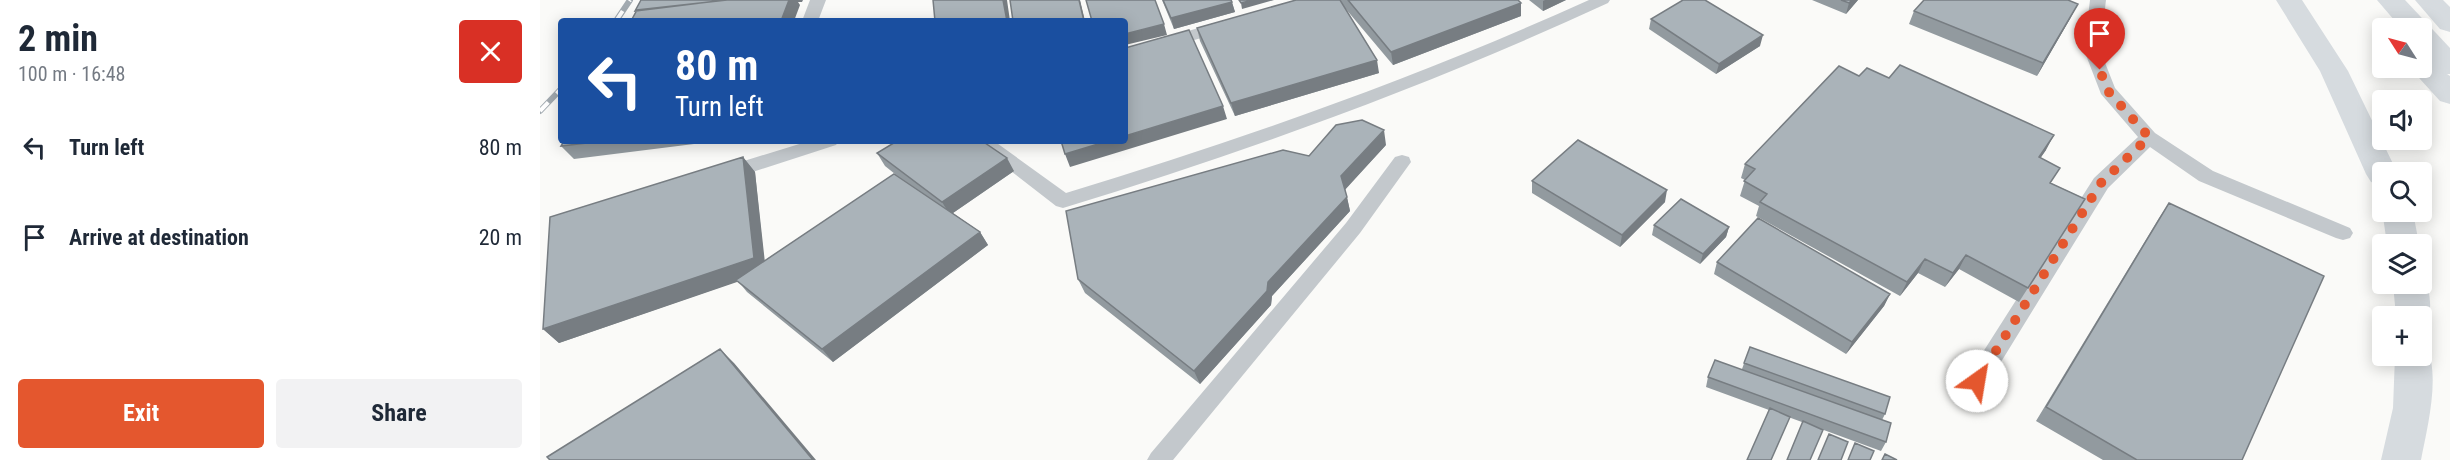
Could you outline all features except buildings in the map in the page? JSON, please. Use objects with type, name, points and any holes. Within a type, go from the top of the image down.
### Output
[{"type":"main road","points":[[2289,0],[2334,71],[2376,162]]},
{"type":"main road","points":[[2364,0],[2381,18]]},
{"type":"main road","points":[[2390,0],[2407,18]]},
{"type":"main road","points":[[2428,0],[2450,23]]},
{"type":"main road","points":[[2432,46],[2450,65]]},
{"type":"main road","points":[[2432,75],[2450,94]]},
{"type":"main road","points":[[2401,460],[2412,408],[2412,366]]},
{"type":"lane","points":[[811,18],[818,0]]},
{"type":"lane","points":[[985,144],[1063,201],[1186,164],[1434,73],[1602,0]]},
{"type":"lane","points":[[2094,1],[2092,50],[2107,90],[2149,137],[2206,176],[2343,233]]},
{"type":"lane","points":[[1128,54],[1243,20]]},
{"type":"lane","points":[[1977,381],[2101,183],[2149,137]]},
{"type":"lane","points":[[709,180],[821,144]]},
{"type":"lane","points":[[1159,460],[1353,228],[1402,162]]},
{"type":"railway","points":[[618,18],[630,0]]},
{"type":"railway","points":[[540,111],[558,92]]},
{"type":"route","points":[[1977,381],[2101,183],[2149,137],[2107,90],[2100,70]]}]
